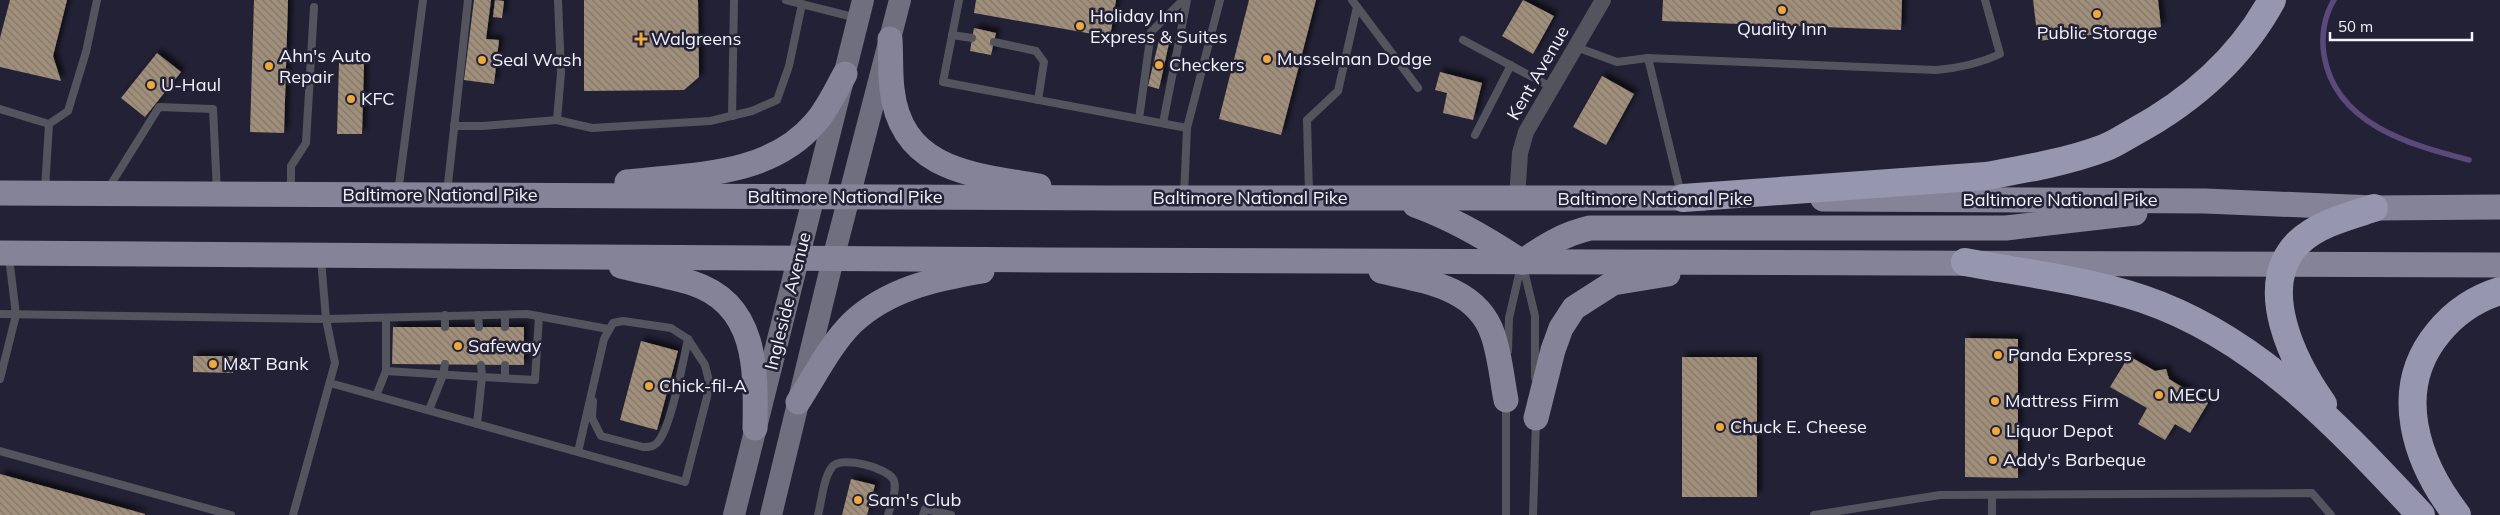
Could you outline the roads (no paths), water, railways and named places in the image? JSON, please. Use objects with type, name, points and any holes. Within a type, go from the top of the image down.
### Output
[{"type":"highway","points":[[1683,198],[1986,176],[2032,168],[2105,148],[2158,119],[2201,88],[2236,53],[2272,0]]},
{"type":"highway","points":[[2341,430],[2311,387],[2296,358],[2284,327],[2278,289],[2283,264],[2298,243],[2312,233],[2344,218],[2374,208]]},
{"type":"highway","points":[[1965,262],[2109,290],[2173,311],[2227,338],[2253,356],[2341,430],[2420,515]]},
{"type":"highway","points":[[2457,515],[2446,500],[2432,474],[2416,435],[2411,403],[2415,374],[2428,345],[2444,325],[2459,311],[2480,298],[2500,292]]},
{"type":"main road","name":"Ingleside Avenue","points":[[771,515],[833,259],[900,0]]},
{"type":"main road","name":"Ingleside Avenue","points":[[734,515],[861,9]]},
{"type":"main road","points":[[890,39],[892,90],[898,114],[907,132],[920,148],[934,160],[950,168],[972,174],[1111,198]]},
{"type":"main road","points":[[514,195],[728,170],[756,164],[780,152],[801,137],[816,122],[845,74]]},
{"type":"main road","name":"Baltimore National Pike","points":[[0,193],[1398,199],[1683,198],[2205,201],[2374,208],[2500,207]]},
{"type":"main road","points":[[1398,199],[1445,215],[1483,236],[1522,262]]},
{"type":"main road","points":[[1522,262],[1544,246],[1568,234],[1590,228],[2006,228],[2112,217],[2205,201]]},
{"type":"main road","points":[[4,253],[833,259],[2500,265]]},
{"type":"main road","points":[[577,256],[693,283],[730,304],[750,343],[756,373],[756,428]]},
{"type":"main road","points":[[798,402],[833,346],[852,324],[873,306],[901,291],[935,279],[1048,260]]},
{"type":"main road","points":[[1335,260],[1428,282],[1452,290],[1469,300],[1484,316],[1493,335],[1506,400]]},
{"type":"main road","points":[[1536,418],[1553,350],[1561,328],[1574,308],[1613,283],[1740,262]]},
{"type":"street","name":"Kent Avenue","points":[[1517,199],[1520,152],[1526,132],[1603,0]]},
{"type":"lane","points":[[49,124],[68,111],[86,52],[97,0]]},
{"type":"lane","points":[[398,194],[423,0]]},
{"type":"lane","points":[[447,194],[468,0]]},
{"type":"lane","points":[[557,120],[560,73],[558,0]]},
{"type":"lane","points":[[732,116],[734,0]]},
{"type":"lane","points":[[786,0],[802,4],[861,9]]},
{"type":"lane","points":[[959,0],[943,82],[1187,128]]},
{"type":"lane","points":[[1139,119],[1151,32],[1183,0]]},
{"type":"lane","points":[[1163,123],[1187,0]]},
{"type":"lane","points":[[1184,198],[1187,128],[1220,0]]},
{"type":"lane","points":[[1575,47],[1617,62],[1648,58],[1936,70],[1960,68],[1982,62],[2000,54],[1985,0]]},
{"type":"lane","points":[[1354,3],[1418,88]]},
{"type":"lane","points":[[1309,198],[1307,120],[1338,91],[1354,3]]},
{"type":"lane","points":[[454,126],[483,126],[557,120],[592,128],[710,121],[752,111],[777,100],[789,66],[802,4]]},
{"type":"lane","points":[[291,194],[291,166],[306,143],[314,7]]},
{"type":"lane","points":[[952,35],[972,38]]},
{"type":"lane","points":[[1463,40],[1552,87]]},
{"type":"lane","points":[[994,42],[1036,51],[1044,62],[1038,100]]},
{"type":"lane","points":[[1648,58],[1683,198]]},
{"type":"lane","points":[[1475,135],[1511,65]]},
{"type":"lane","points":[[105,192],[159,107],[213,109],[217,194]]},
{"type":"lane","points":[[0,109],[49,124]]},
{"type":"lane","points":[[45,192],[49,124]]},
{"type":"lane","points":[[0,379],[16,315],[4,253]]},
{"type":"lane","points":[[293,515],[335,363],[326,319],[320,255]]},
{"type":"lane","points":[[1506,515],[1508,318],[1522,262]]},
{"type":"lane","points":[[1522,262],[1535,316],[1536,418],[1533,515]]},
{"type":"lane","points":[[0,314],[326,319],[505,315],[539,316],[608,329]]},
{"type":"lane","points":[[445,315],[445,327]]},
{"type":"lane","points":[[505,315],[505,328]]},
{"type":"lane","points":[[478,316],[479,327]]},
{"type":"lane","points":[[386,371],[413,368],[443,375],[535,380],[539,316]]},
{"type":"lane","points":[[412,317],[412,327]]},
{"type":"lane","points":[[376,396],[386,371],[386,318]]},
{"type":"lane","points":[[330,383],[685,482],[707,398],[709,381],[705,365],[688,339],[671,328],[623,321],[613,323],[608,329],[593,382],[578,452]]},
{"type":"lane","points":[[593,382],[592,418],[601,436],[650,447],[656,444],[666,427],[688,339]]},
{"type":"lane","points":[[429,410],[443,375],[445,364]]},
{"type":"lane","points":[[477,424],[482,377],[481,365]]},
{"type":"lane","points":[[505,365],[506,378]]},
{"type":"lane","points":[[0,451],[231,515]]},
{"type":"lane","points":[[818,515],[828,477],[833,466],[839,462],[885,470],[894,480],[895,488],[888,515]]},
{"type":"lane","points":[[1814,515],[1940,495],[2312,494],[2331,515]]},
{"type":"lane","points":[[1992,495],[1992,515]]},
{"type":"lane","points":[[923,515],[925,509],[951,515]]},
{"type":"waterway","points":[[2334,0],[2326,20],[2323,48],[2331,79],[2343,98],[2359,115],[2378,128],[2423,147],[2469,160]]},
{"type":"place","name":"Quality Inn","points":[[1782,10]]},
{"type":"place","name":"Public Storage","points":[[2097,14]]},
{"type":"place","name":"Holiday Inn Express & Suites","points":[[1080,26]]},
{"type":"place","name":"Walgreens","points":[[641,39]]},
{"type":"place","name":"Musselman Dodge","points":[[1267,59]]},
{"type":"place","name":"Seal Wash","points":[[482,60]]},
{"type":"place","name":"Checkers","points":[[1159,65]]},
{"type":"place","name":"Ahn's Auto Repair","points":[[269,66]]},
{"type":"place","name":"U-Haul","points":[[151,85]]},
{"type":"place","name":"KFC","points":[[351,99]]},
{"type":"place","name":"Safeway","points":[[458,346]]},
{"type":"place","name":"Panda Express","points":[[1998,355]]},
{"type":"place","name":"M&T Bank","points":[[213,364]]},
{"type":"place","name":"Chick-fil-A","points":[[649,386]]},
{"type":"place","name":"MECU","points":[[2159,395]]},
{"type":"place","name":"Mattress Firm","points":[[1995,401]]},
{"type":"place","name":"Chuck E. Cheese","points":[[1720,427]]},
{"type":"place","name":"Liquor Depot","points":[[1996,431]]},
{"type":"place","name":"Addy's Barbeque","points":[[1993,460]]},
{"type":"place","name":"Sam's Club","points":[[858,500]]}]
